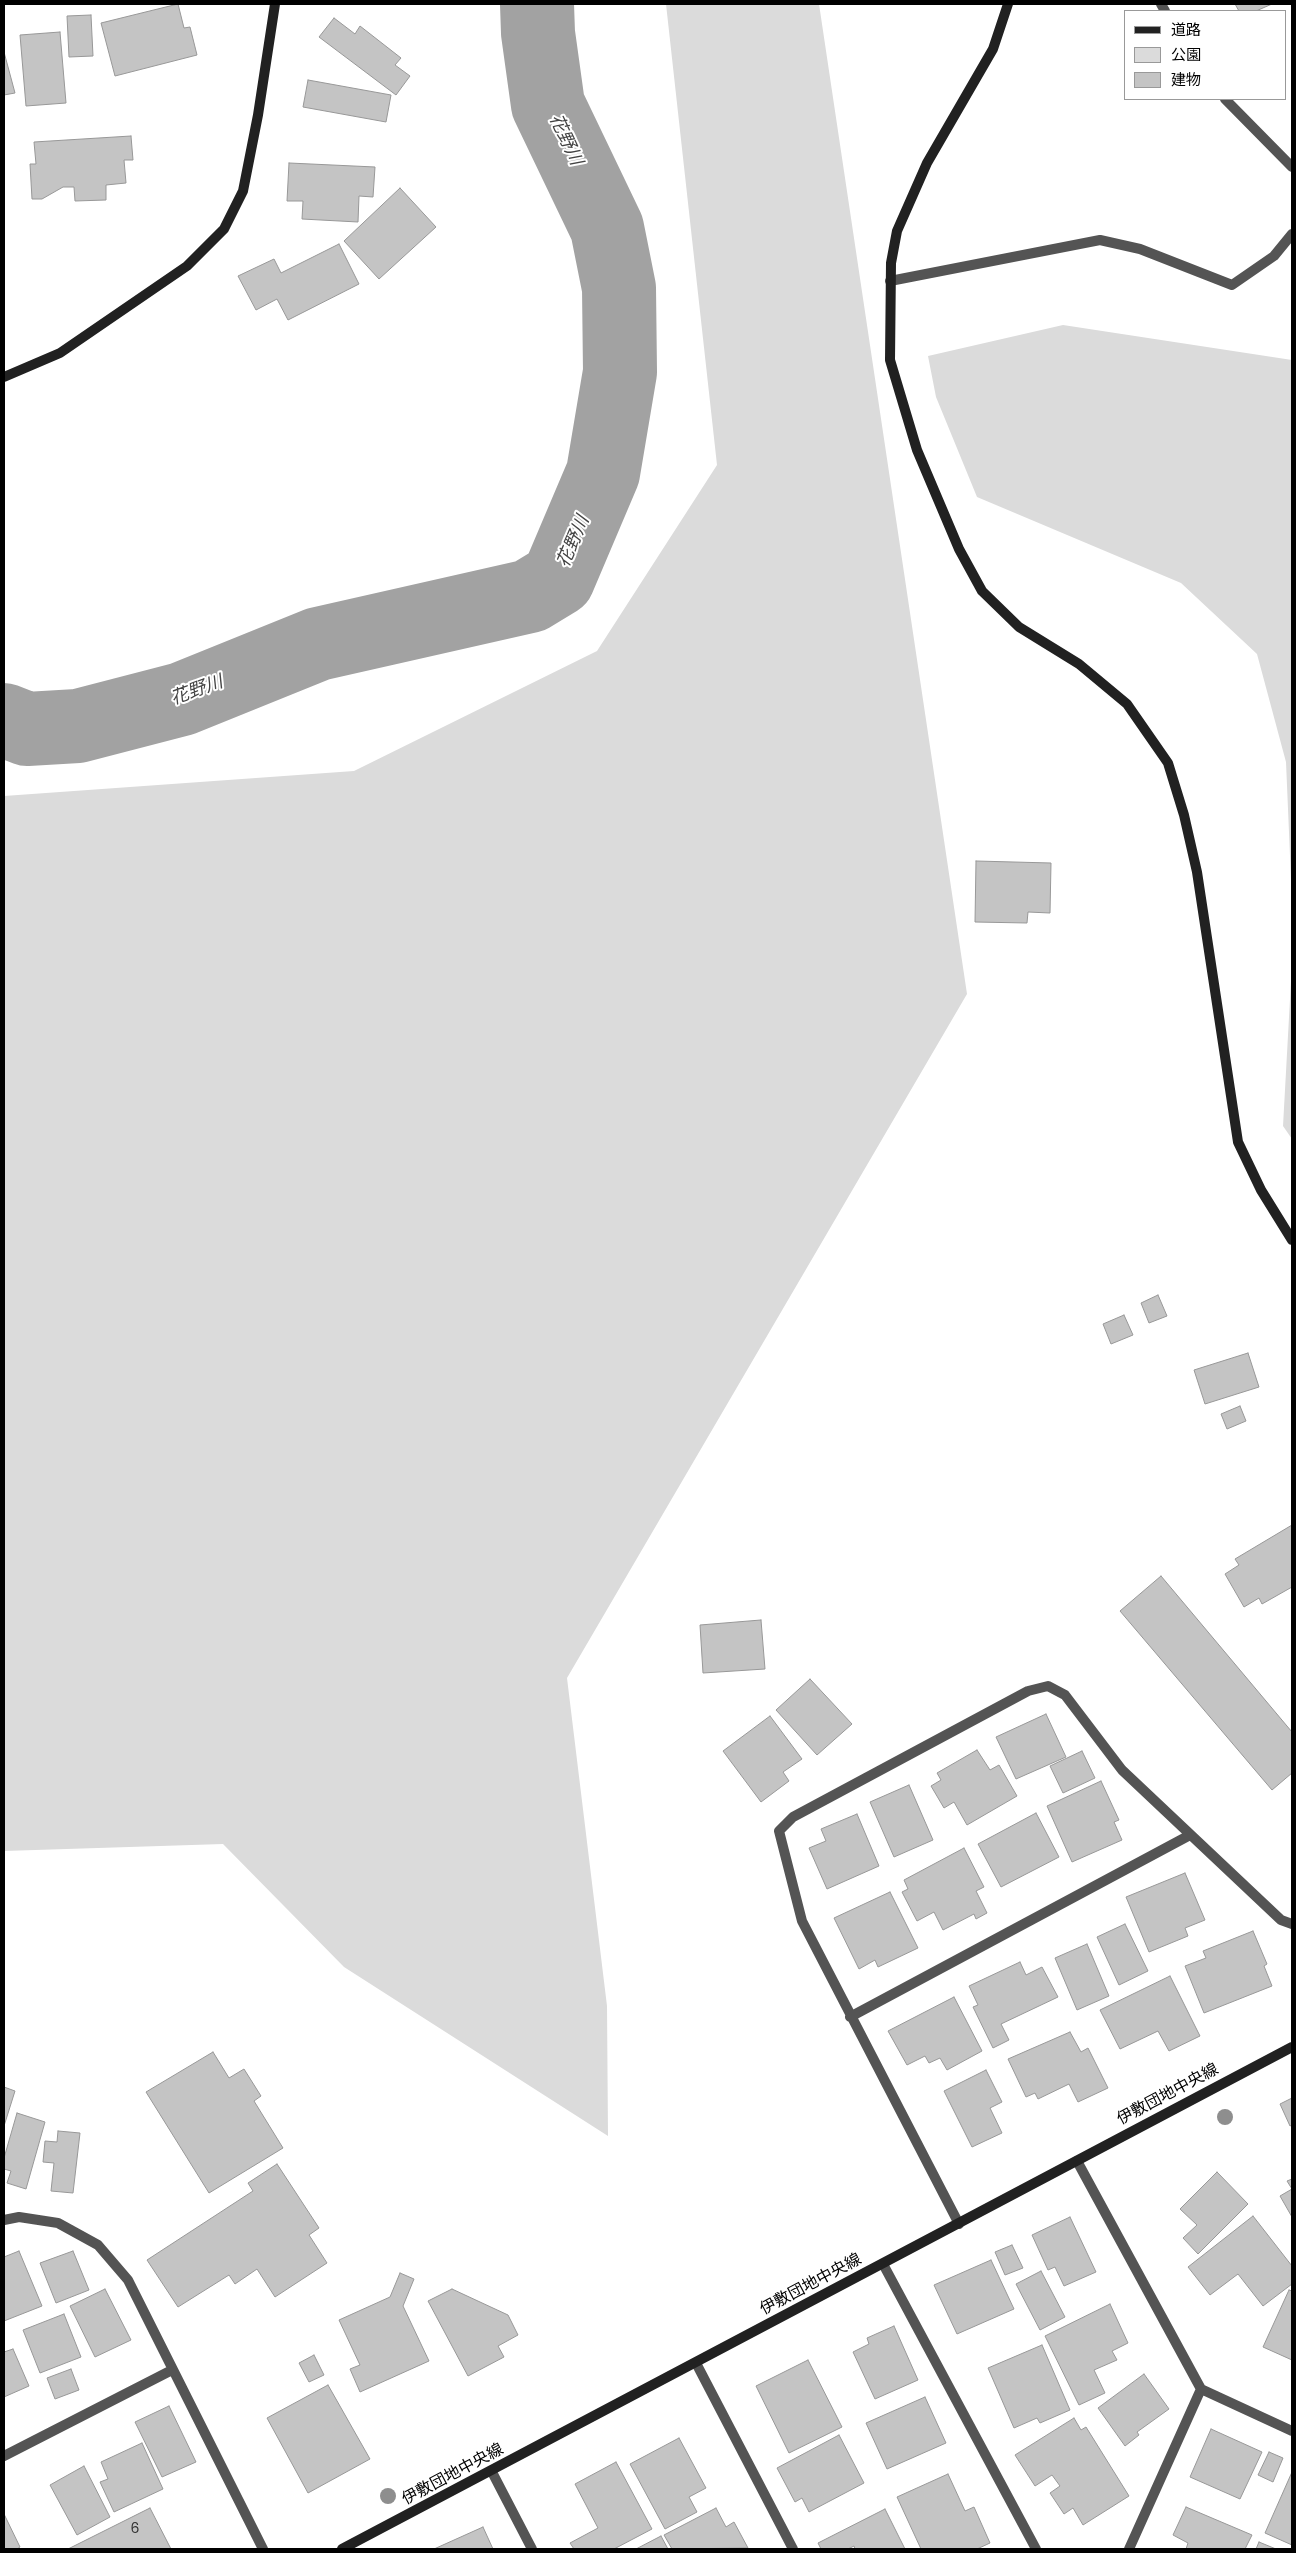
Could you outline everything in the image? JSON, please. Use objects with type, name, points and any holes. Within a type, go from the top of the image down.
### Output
[{"type":"street","points":[[4,377],[60,353],[187,266],[224,229],[243,191],[258,115],[275,4]]},
{"type":"street","points":[[1008,4],[993,49],[928,163],[897,231],[891,262],[890,360],[917,450],[959,549],[982,591],[1020,627],[1079,664],[1127,704],[1168,763],[1184,815],[1197,872],[1238,1142],[1261,1190],[1292,1240]]},
{"type":"street","points":[[1225,100],[1292,167]]},
{"type":"street","points":[[890,281],[1100,240],[1140,249],[1232,285],[1274,256],[1292,234]]},
{"type":"street","points":[[959,2224],[802,1921],[779,1831],[793,1817],[1028,1691],[1048,1686],[1065,1695],[1122,1770],[1281,1920],[1292,1924]]},
{"type":"street","points":[[850,2016],[1190,1835]]},
{"type":"street","name":"伊敷団地中央線","points":[[342,2549],[492,2472],[1292,2047]]},
{"type":"street","points":[[1077,2161],[1201,2389],[1292,2431]]},
{"type":"street","points":[[4,2220],[19,2217],[58,2224],[98,2244],[128,2280],[262,2549]]},
{"type":"street","points":[[884,2264],[1036,2549]]},
{"type":"street","points":[[696,2363],[793,2549]]},
{"type":"street","points":[[4,2456],[172,2370]]},
{"type":"street","points":[[1129,2549],[1201,2389]]},
{"type":"street","points":[[492,2472],[532,2549]]},
{"type":"green space","points":[[666,4],[819,4],[967,994],[567,1678],[607,2006],[608,2136],[344,1967],[223,1844],[4,1851],[4,796],[354,771],[597,651],[717,465]]},
{"type":"green space","points":[[1063,325],[1292,360],[1292,903],[1286,762],[1257,654],[1181,583],[977,497],[936,397],[928,356]]},
{"type":"green space","points":[[1292,963],[1292,1139],[1283,1126]]},
{"type":"building","points":[[178,4],[184,28],[190,27],[197,55],[115,76],[101,23]]},
{"type":"building","points":[[1235,4],[1272,4],[1258,10],[1238,10]]},
{"type":"building","points":[[91,15],[93,56],[69,57],[67,16]]},
{"type":"building","points":[[334,18],[355,34],[360,26],[401,58],[395,65],[410,76],[396,95],[319,37]]},
{"type":"building","points":[[60,32],[66,103],[26,106],[20,35]]},
{"type":"building","points":[[4,52],[15,93],[4,95]]},
{"type":"building","points":[[308,80],[391,95],[386,122],[303,107]]},
{"type":"building","points":[[131,136],[133,160],[124,160],[126,183],[106,185],[106,200],[75,201],[74,187],[63,187],[42,199],[32,199],[30,164],[36,164],[34,142]]},
{"type":"building","points":[[289,163],[375,167],[373,197],[359,196],[358,222],[302,219],[303,201],[287,201]]},
{"type":"building","points":[[400,188],[436,227],[379,279],[344,241]]},
{"type":"building","points":[[339,244],[359,284],[288,320],[277,299],[256,310],[238,276],[274,259],[281,273]]},
{"type":"building","points":[[976,861],[1051,863],[1050,913],[1028,912],[1027,923],[975,922]]},
{"type":"building","points":[[1158,1295],[1167,1316],[1149,1323],[1141,1303]]},
{"type":"building","points":[[1124,1315],[1133,1335],[1111,1344],[1103,1324]]},
{"type":"building","points":[[1248,1353],[1259,1387],[1205,1404],[1194,1370]]},
{"type":"building","points":[[1240,1406],[1246,1421],[1227,1429],[1221,1414]]},
{"type":"building","points":[[1292,1525],[1292,1587],[1262,1604],[1259,1598],[1244,1607],[1225,1574],[1239,1565],[1235,1559]]},
{"type":"building","points":[[1161,1576],[1292,1732],[1292,1773],[1272,1790],[1120,1611]]},
{"type":"building","points":[[761,1620],[765,1669],[703,1673],[700,1625]]},
{"type":"building","points":[[810,1679],[852,1724],[817,1755],[776,1710]]},
{"type":"building","points":[[1046,1714],[1066,1757],[1016,1779],[996,1737]]},
{"type":"building","points":[[770,1716],[802,1759],[783,1772],[789,1781],[761,1802],[723,1751]]},
{"type":"building","points":[[977,1750],[990,1770],[999,1765],[1017,1796],[967,1825],[954,1802],[944,1808],[931,1786],[941,1780],[937,1773]]},
{"type":"building","points":[[1082,1751],[1095,1778],[1063,1793],[1050,1766]]},
{"type":"building","points":[[1101,1781],[1119,1820],[1114,1822],[1122,1840],[1072,1862],[1047,1806]]},
{"type":"building","points":[[909,1785],[933,1840],[894,1857],[870,1802]]},
{"type":"building","points":[[1036,1813],[1059,1857],[1001,1887],[978,1844]]},
{"type":"building","points":[[857,1814],[879,1866],[827,1889],[809,1848],[826,1841],[821,1829]]},
{"type":"building","points":[[964,1848],[984,1887],[976,1891],[987,1913],[976,1919],[974,1914],[943,1930],[934,1912],[917,1921],[902,1892],[908,1889],[904,1880]]},
{"type":"building","points":[[1185,1873],[1205,1920],[1185,1928],[1188,1936],[1149,1952],[1126,1897]]},
{"type":"building","points":[[890,1892],[918,1948],[878,1967],[875,1960],[859,1969],[834,1918]]},
{"type":"building","points":[[1125,1924],[1148,1971],[1119,1985],[1097,1937]]},
{"type":"building","points":[[1253,1931],[1267,1964],[1264,1966],[1272,1986],[1204,2013],[1185,1966],[1206,1958],[1203,1951]]},
{"type":"building","points":[[1087,1944],[1109,1996],[1077,2010],[1055,1958]]},
{"type":"building","points":[[1020,1962],[1026,1975],[1042,1967],[1058,1997],[1001,2024],[1009,2040],[993,2048],[973,2007],[978,2005],[969,1986]]},
{"type":"building","points":[[1170,1976],[1200,2036],[1169,2051],[1158,2031],[1120,2049],[1100,2010]]},
{"type":"building","points":[[954,1997],[982,2051],[947,2070],[940,2058],[929,2063],[925,2056],[907,2065],[888,2031]]},
{"type":"building","points":[[1070,2032],[1081,2052],[1088,2048],[1108,2088],[1078,2102],[1069,2084],[1038,2099],[1035,2093],[1026,2097],[1008,2059]]},
{"type":"building","points":[[213,2052],[229,2078],[244,2069],[261,2096],[254,2101],[283,2148],[209,2193],[146,2092]]},
{"type":"building","points":[[986,2070],[1002,2102],[990,2108],[1002,2133],[972,2147],[944,2091]]},
{"type":"building","points":[[4,2087],[15,2091],[4,2126]]},
{"type":"building","points":[[1292,2098],[1292,2125],[1290,2126],[1280,2104]]},
{"type":"building","points":[[17,2113],[45,2122],[26,2189],[7,2183],[11,2171],[4,2169],[4,2158]]},
{"type":"building","points":[[58,2131],[80,2133],[73,2193],[51,2191],[54,2163],[43,2162],[45,2141],[57,2142]]},
{"type":"building","points":[[277,2164],[319,2228],[309,2235],[327,2263],[275,2297],[257,2269],[235,2284],[229,2275],[178,2307],[147,2260],[253,2191],[248,2183]]},
{"type":"building","points":[[1217,2172],[1248,2204],[1198,2254],[1183,2238],[1197,2225],[1180,2209]]},
{"type":"building","points":[[1292,2179],[1292,2189],[1287,2181]]},
{"type":"building","points":[[1292,2189],[1292,2217],[1280,2196]]},
{"type":"building","points":[[1253,2216],[1292,2266],[1292,2284],[1263,2306],[1238,2274],[1210,2295],[1188,2267]]},
{"type":"building","points":[[1070,2217],[1096,2272],[1064,2286],[1055,2267],[1048,2270],[1032,2235]]},
{"type":"building","points":[[1012,2245],[1023,2268],[1005,2275],[995,2252]]},
{"type":"building","points":[[19,2251],[42,2306],[4,2321],[4,2257]]},
{"type":"building","points":[[73,2251],[89,2290],[56,2303],[40,2263]]},
{"type":"building","points":[[991,2260],[1014,2309],[957,2334],[934,2285]]},
{"type":"building","points":[[1041,2271],[1065,2317],[1040,2330],[1016,2284]]},
{"type":"building","points":[[400,2273],[414,2279],[403,2306],[429,2361],[360,2392],[350,2369],[360,2365],[339,2320],[390,2297]]},
{"type":"building","points":[[105,2289],[131,2340],[95,2357],[70,2306]]},
{"type":"building","points":[[452,2289],[508,2315],[518,2335],[498,2346],[504,2357],[468,2376],[428,2301]]},
{"type":"building","points":[[1289,2290],[1292,2291],[1292,2360],[1263,2347]]},
{"type":"building","points":[[1110,2304],[1128,2343],[1112,2351],[1117,2360],[1094,2370],[1105,2393],[1079,2405],[1045,2336]]},
{"type":"building","points":[[64,2314],[81,2357],[40,2373],[23,2330]]},
{"type":"building","points":[[894,2326],[918,2380],[875,2399],[853,2352],[869,2344],[867,2338]]},
{"type":"building","points":[[1042,2345],[1070,2410],[1040,2423],[1037,2418],[1014,2428],[988,2368]]},
{"type":"building","points":[[13,2349],[29,2386],[4,2397],[4,2352]]},
{"type":"building","points":[[314,2355],[324,2375],[309,2382],[299,2363]]},
{"type":"building","points":[[808,2360],[842,2427],[789,2453],[756,2386]]},
{"type":"building","points":[[71,2369],[79,2390],[55,2399],[47,2378]]},
{"type":"building","points":[[1144,2374],[1169,2409],[1137,2432],[1139,2435],[1125,2446],[1098,2408]]},
{"type":"building","points":[[328,2385],[370,2459],[308,2493],[267,2418]]},
{"type":"building","points":[[925,2397],[946,2443],[887,2469],[866,2423]]},
{"type":"building","points":[[169,2406],[196,2462],[162,2477],[135,2422]]},
{"type":"building","points":[[1074,2418],[1081,2430],[1086,2427],[1129,2496],[1083,2525],[1073,2508],[1064,2514],[1050,2493],[1060,2486],[1052,2475],[1035,2486],[1015,2455]]},
{"type":"building","points":[[1211,2429],[1262,2452],[1240,2499],[1190,2477]]},
{"type":"building","points":[[839,2435],[864,2483],[809,2512],[802,2498],[795,2502],[777,2468]]},
{"type":"building","points":[[679,2438],[706,2488],[689,2497],[697,2512],[665,2529],[630,2464]]},
{"type":"building","points":[[142,2443],[163,2489],[114,2512],[100,2482],[108,2479],[101,2462]]},
{"type":"building","points":[[1269,2452],[1283,2458],[1273,2482],[1258,2475]]},
{"type":"building","points":[[616,2462],[652,2529],[614,2549],[574,2549],[570,2543],[598,2528],[575,2484]]},
{"type":"building","points":[[84,2466],[110,2517],[77,2535],[50,2485]]},
{"type":"building","points":[[1292,2472],[1292,2545],[1265,2533]]},
{"type":"building","points":[[948,2474],[965,2511],[974,2507],[990,2543],[977,2549],[921,2549],[897,2497]]},
{"type":"building","points":[[1186,2507],[1252,2535],[1245,2549],[1186,2549],[1188,2543],[1173,2535]]},
{"type":"building","points":[[150,2508],[171,2549],[68,2549]]},
{"type":"building","points":[[716,2508],[726,2527],[734,2522],[748,2548],[672,2549],[664,2535]]},
{"type":"building","points":[[885,2509],[905,2549],[855,2549],[854,2546],[848,2549],[821,2549],[818,2543]]},
{"type":"building","points":[[4,2514],[20,2547],[17,2549],[4,2549]]},
{"type":"building","points":[[483,2527],[493,2549],[434,2549]]},
{"type":"building","points":[[661,2536],[668,2549],[636,2549]]},
{"type":"building","points":[[1259,2542],[1276,2549],[1256,2549]]},
{"type":"waterway","name":"花野川","points":[[4,720],[27,729],[78,726],[182,699],[318,644],[530,596],[558,579],[603,473],[620,372],[619,288],[607,228],[548,105],[538,33],[537,4]]}]
